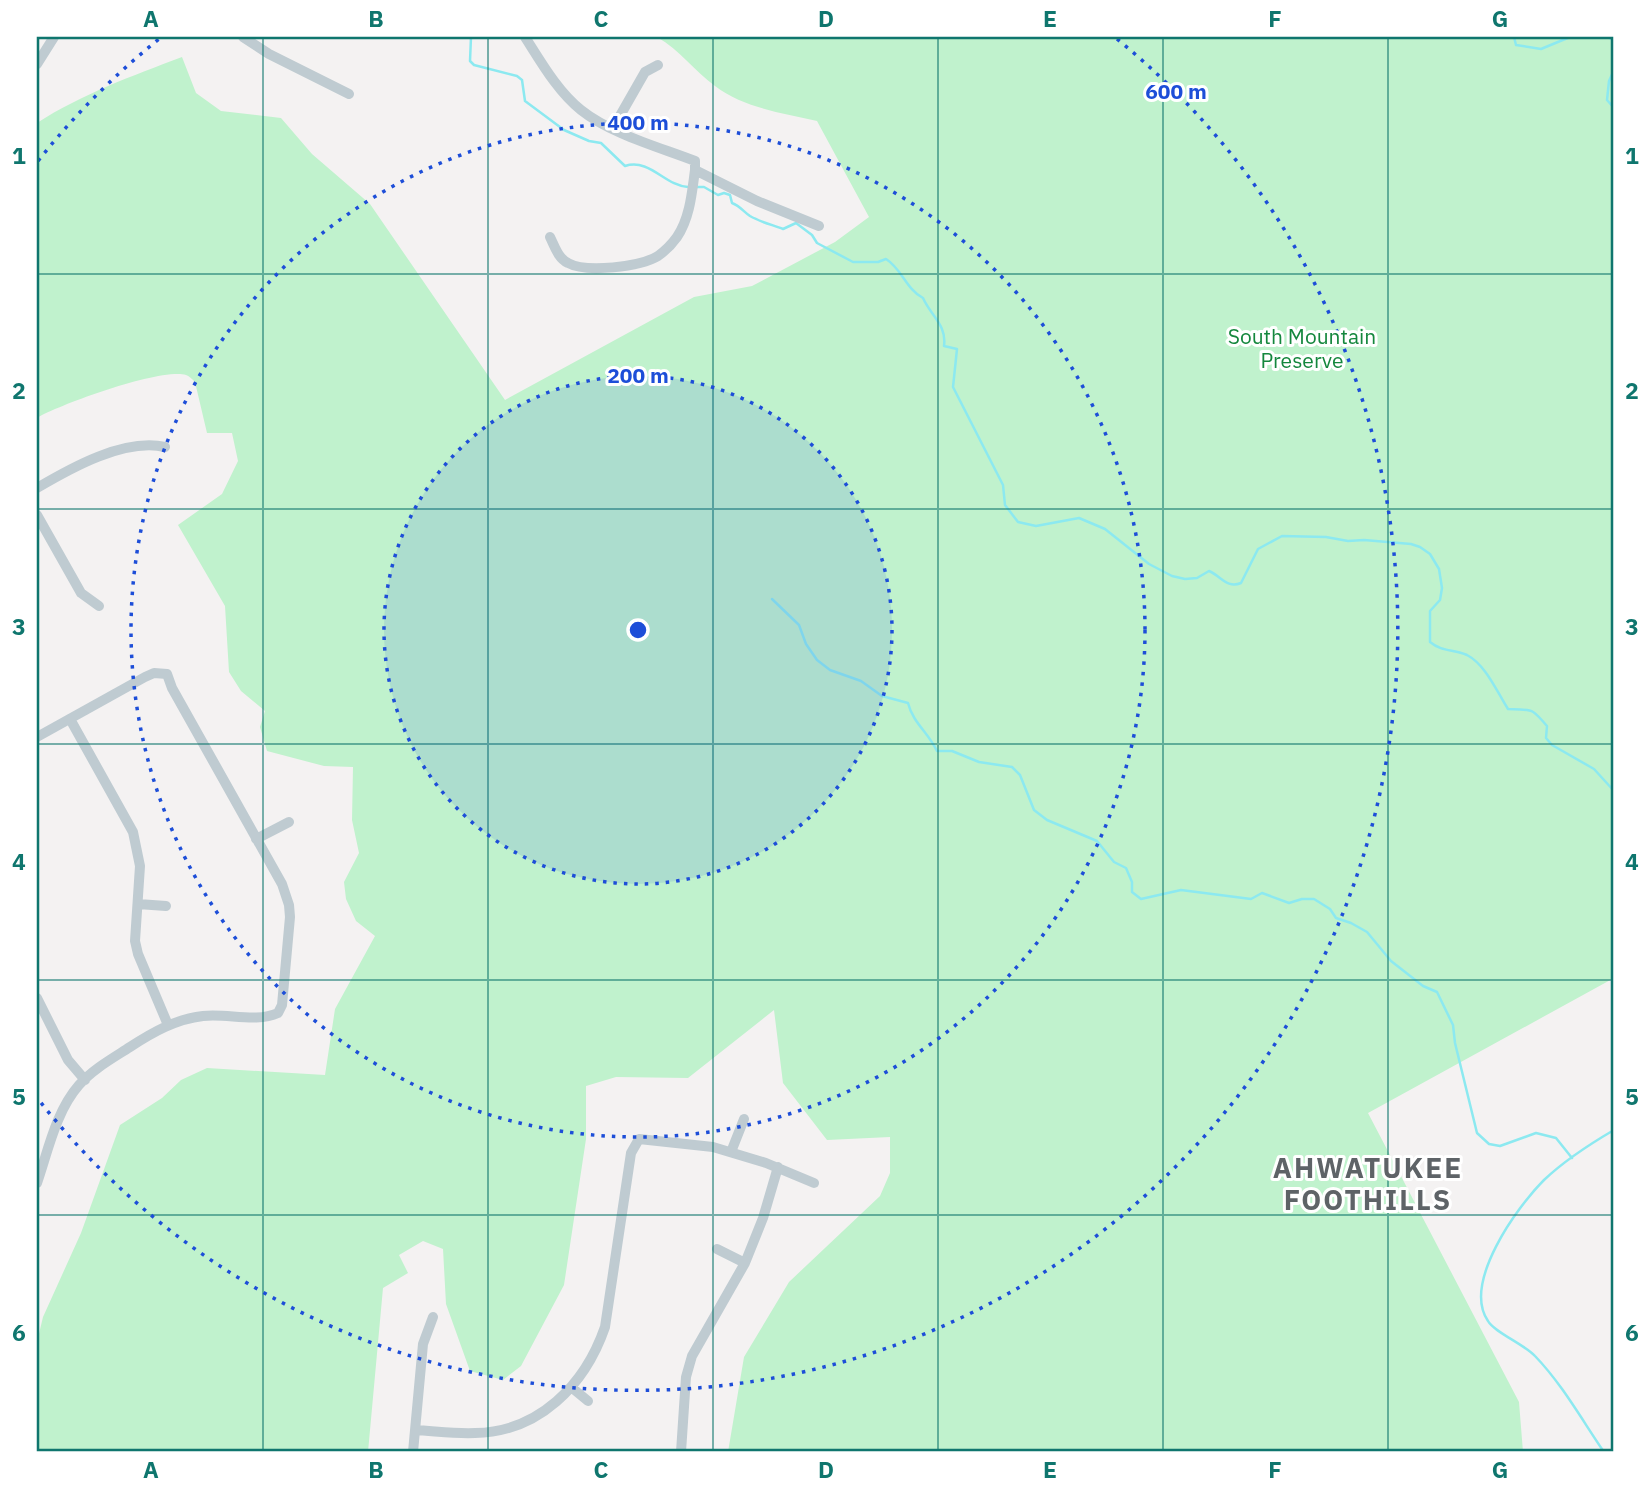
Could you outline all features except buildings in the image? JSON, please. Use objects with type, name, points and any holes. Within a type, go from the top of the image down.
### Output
[{"type":"street","points":[[37,64],[54,37]]},
{"type":"street","points":[[243,37],[269,54],[349,94]]},
{"type":"street","points":[[526,37],[561,90],[581,110],[614,128],[695,162],[687,219],[677,238],[657,256],[638,264],[585,269],[569,264],[559,257],[550,237]]},
{"type":"street","points":[[614,128],[645,72],[658,65]]},
{"type":"street","points":[[695,170],[757,201],[818,226]]},
{"type":"street","points":[[37,488],[95,458],[142,445],[165,447]]},
{"type":"street","points":[[37,515],[81,593],[99,606]]},
{"type":"street","points":[[37,737],[153,673],[167,674],[172,688],[282,884],[289,905],[282,1005],[278,1013],[269,1017],[205,1015],[168,1025],[117,1056],[85,1080],[73,1093],[57,1124],[37,1183]]},
{"type":"street","points":[[70,719],[133,832],[140,866],[135,941],[168,1025]]},
{"type":"street","points":[[257,839],[289,822]]},
{"type":"street","points":[[138,904],[166,906]]},
{"type":"street","points":[[37,998],[68,1060],[85,1080]]},
{"type":"street","points":[[731,1152],[744,1119]]},
{"type":"street","points":[[415,1430],[475,1433],[492,1431],[546,1410],[571,1387],[597,1352],[605,1327],[631,1153],[639,1139],[713,1147],[778,1167],[814,1183]]},
{"type":"street","points":[[681,1452],[687,1377],[692,1356],[745,1263],[763,1218],[778,1167]]},
{"type":"street","points":[[717,1249],[745,1263]]},
{"type":"street","points":[[413,1452],[424,1344],[433,1317]]},
{"type":"street","points":[[571,1387],[588,1401]]},
{"type":"green space","name":"South Mountain Preserve","points":[[657,37],[1614,37],[1614,978],[1368,1113],[1519,1402],[1523,1452],[728,1452],[744,1357],[789,1282],[880,1196],[890,1173],[890,1137],[827,1140],[783,1083],[774,1010],[688,1078],[616,1077],[586,1086],[586,1139],[564,1285],[521,1366],[503,1380],[470,1371],[446,1304],[443,1249],[423,1241],[399,1255],[408,1273],[383,1288],[368,1452],[37,1452],[37,1342],[43,1317],[81,1233],[120,1125],[162,1098],[181,1080],[207,1068],[325,1075],[335,1009],[375,936],[356,921],[346,899],[344,882],[359,853],[352,820],[353,767],[324,766],[267,751],[260,727],[265,711],[241,691],[229,672],[225,606],[178,525],[222,494],[238,461],[232,433],[207,433],[195,382],[186,375],[173,374],[88,396],[37,418],[37,123],[89,94],[182,57],[196,93],[221,111],[281,118],[312,154],[370,204],[505,400],[694,297],[752,286],[835,242],[869,217],[817,121],[738,100],[707,80]]},
{"type":"waterway","points":[[471,37],[470,61],[474,65],[517,76],[522,80],[525,101],[564,130],[601,143],[625,166],[642,166],[688,187]]},
{"type":"waterway","points":[[1514,37],[1516,45],[1541,49],[1570,37]]},
{"type":"waterway","points":[[1608,37],[1614,41]]},
{"type":"waterway","points":[[1614,70],[1609,81],[1607,100],[1614,108]]},
{"type":"waterway","points":[[695,187],[704,187],[718,195],[730,195],[732,203],[766,223],[783,229],[796,223],[812,235],[817,243],[853,262],[878,262],[886,259],[896,268],[912,290],[923,298],[938,321],[943,332],[944,346],[957,349],[953,387],[1003,485],[1005,505],[1018,522],[1036,526],[1079,518],[1105,529],[1149,564],[1172,576],[1197,578],[1209,571],[1232,584],[1241,583],[1258,549],[1282,536],[1364,540],[1420,547],[1430,554],[1439,569],[1442,588],[1440,600],[1430,611],[1430,642],[1474,659],[1508,709],[1534,712],[1547,726],[1546,738],[1552,745],[1594,769],[1614,791]]},
{"type":"waterway","points":[[772,599],[799,625],[806,644],[817,660],[830,670],[861,681],[882,696],[908,703],[913,716],[937,751],[952,751],[979,762],[1012,767],[1020,775],[1034,810],[1047,820],[1097,841],[1114,862],[1126,868],[1132,882],[1132,892],[1141,899],[1181,890],[1251,899],[1262,893],[1289,903],[1314,899],[1330,909],[1336,918],[1367,932],[1391,961],[1423,986],[1437,992],[1453,1025],[1477,1133],[1489,1144],[1500,1146],[1536,1133],[1556,1138],[1572,1158]]},
{"type":"waterway","points":[[1604,1452],[1545,1367],[1530,1352],[1488,1321],[1482,1305],[1482,1287],[1496,1246],[1533,1192],[1569,1160],[1614,1130]]},
{"type":"district","name":"AHWATUKEE FOOTHILLS","points":[[1368,1184]]}]
